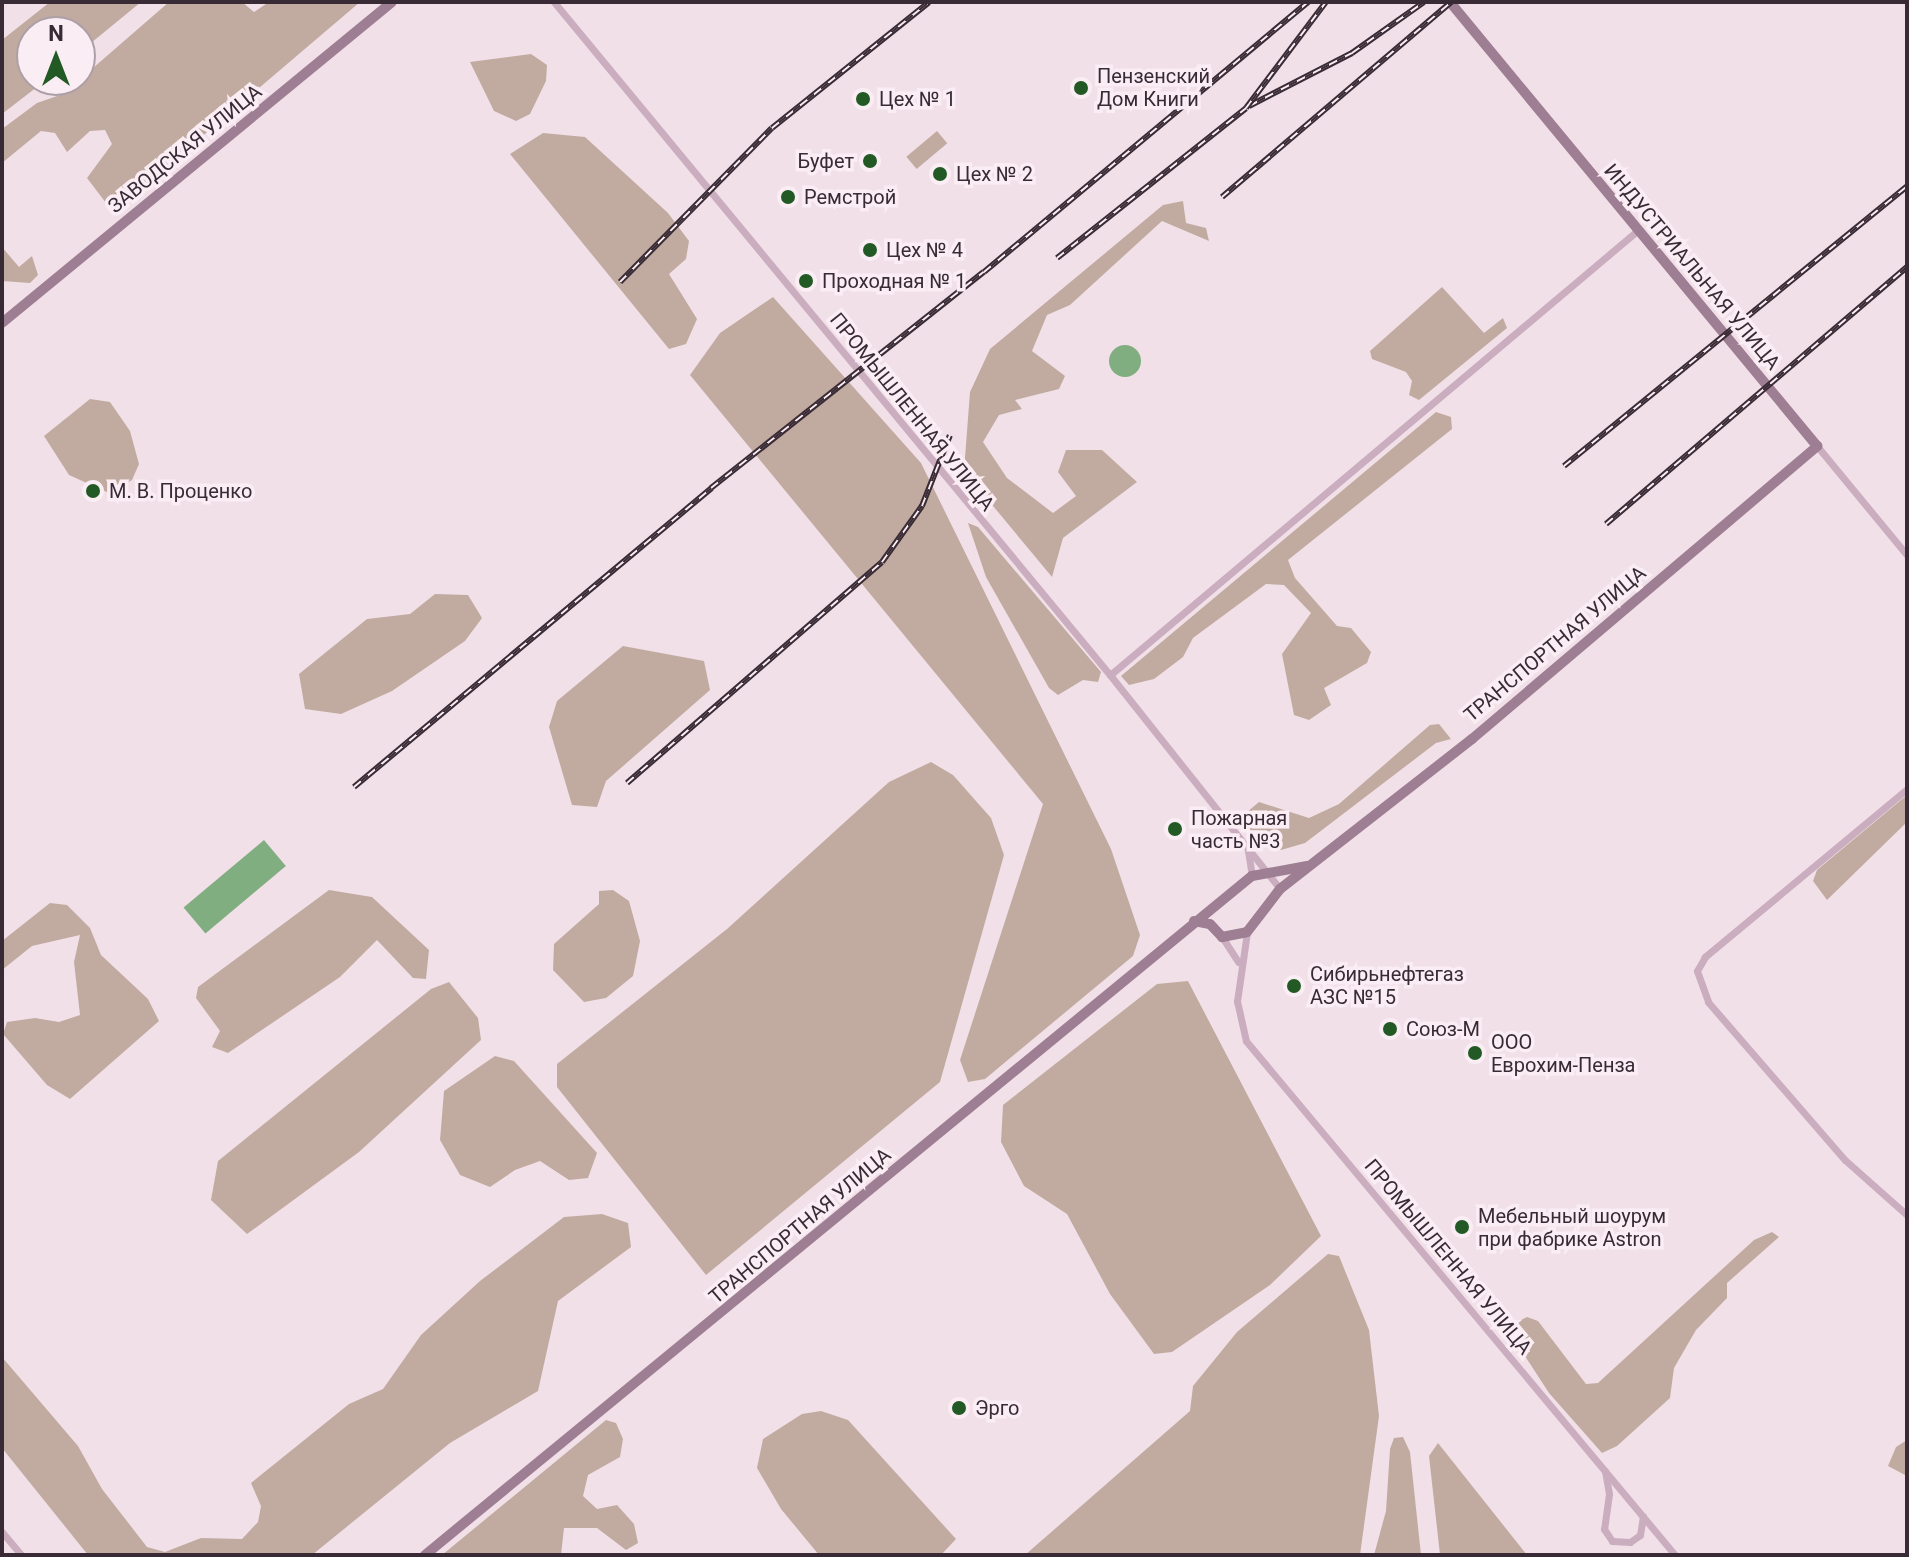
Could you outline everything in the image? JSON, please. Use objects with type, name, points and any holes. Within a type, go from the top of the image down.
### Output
[{"type":"street","name":"ЗАВОДСКАЯ УЛИЦА","points":[[2,323],[392,2]]},
{"type":"street","name":"ПРОМЫШЛЕННАЯ УЛИЦА","points":[[554,2],[1110,675],[1280,889]]},
{"type":"street","name":"ИНДУСТРИАЛЬНАЯ УЛИЦА","points":[[1450,2],[1907,555]]},
{"type":"street","points":[[1110,675],[1638,230]]},
{"type":"street","name":"ТРАНСПОРТНАЯ УЛИЦА","points":[[1247,932],[1280,889],[1472,739],[1817,446]]},
{"type":"street","points":[[1907,789],[1705,957],[1697,971],[1708,1002],[1845,1160],[1907,1215]]},
{"type":"street","points":[[1245,842],[1252,876],[1312,864]]},
{"type":"street","name":"ТРАНСПОРТНАЯ УЛИЦА","points":[[425,1555],[719,1317],[1252,876]]},
{"type":"street","points":[[1210,924],[1212,907]]},
{"type":"street","points":[[1194,921],[1210,924],[1239,964]]},
{"type":"street","name":"ПРОМЫШЛЕННАЯ УЛИЦА","points":[[1247,932],[1239,964],[1237,1001],[1246,1041],[1675,1555]]},
{"type":"street","points":[[1222,937],[1247,932]]},
{"type":"street","points":[[1605,1469],[1609,1494],[1604,1529],[1612,1541],[1630,1542],[1640,1535],[1643,1516]]},
{"type":"street","points":[[2,1532],[21,1555]]},
{"type":"shaded area","points":[[50,2],[141,2],[96,39],[96,16],[32,16]]},
{"type":"shaded area","points":[[169,2],[242,2],[254,12],[269,2],[360,2],[124,203],[106,203],[87,178],[112,144],[105,130],[90,131],[67,152],[55,133],[41,131],[2,163],[2,129],[37,103],[57,96],[96,96],[96,65]]},
{"type":"shaded area","points":[[16,29],[16,96],[25,96],[2,114],[2,40]]},
{"type":"shaded area","points":[[531,54],[547,65],[546,81],[530,114],[516,121],[494,111],[470,62]]},
{"type":"shaded area","points":[[937,131],[947,143],[917,169],[906,157]]},
{"type":"shaded area","points":[[543,133],[585,137],[668,213],[689,241],[686,259],[669,274],[697,319],[686,344],[669,349],[510,154]]},
{"type":"shaded area","points":[[1183,201],[1186,223],[1206,228],[1209,241],[1162,221],[1070,305],[1047,315],[1032,351],[1065,376],[1059,389],[1015,400],[1022,409],[999,415],[983,442],[1007,478],[1053,513],[1076,496],[1058,472],[1066,450],[1102,450],[1137,482],[1063,538],[1052,577],[964,471],[970,392],[990,349],[1163,205]]},
{"type":"shaded area","points":[[2,247],[19,267],[32,256],[38,275],[30,283],[2,281]]},
{"type":"shaded area","points":[[1442,287],[1484,333],[1503,318],[1507,328],[1419,400],[1409,395],[1412,381],[1406,372],[1372,359],[1370,351]]},
{"type":"shaded area","points":[[773,297],[921,463],[1111,849],[1140,935],[1133,956],[985,1079],[968,1082],[960,1060],[1043,804],[690,375],[720,333]]},
{"type":"shaded area","points":[[1125,345],[1136,350],[1141,361],[1136,372],[1125,377],[1114,372],[1109,361],[1114,350]]},
{"type":"shaded area","points":[[90,399],[110,402],[130,431],[139,464],[132,480],[109,493],[69,475],[44,436]]},
{"type":"shaded area","points":[[1436,412],[1451,417],[1452,429],[1288,560],[1295,578],[1337,626],[1351,628],[1371,652],[1367,663],[1324,688],[1331,705],[1309,720],[1294,715],[1282,654],[1311,613],[1284,585],[1266,584],[1193,638],[1183,657],[1154,679],[1129,685],[1121,676]]},
{"type":"shaded area","points":[[968,523],[978,527],[1101,672],[1098,682],[1083,680],[1058,695],[1049,688],[986,577]]},
{"type":"shaded area","points":[[435,594],[468,595],[482,618],[465,641],[392,691],[341,714],[305,709],[299,674],[367,619],[410,614]]},
{"type":"shaded area","points":[[623,646],[704,661],[710,690],[606,781],[597,807],[572,805],[549,727],[557,701]]},
{"type":"shaded area","points":[[1439,724],[1451,739],[1436,743],[1305,843],[1281,850],[1256,836],[1240,818],[1259,802],[1309,818],[1339,804],[1430,725]]},
{"type":"shaded area","points":[[931,762],[953,775],[991,818],[1004,855],[940,1082],[706,1275],[557,1087],[557,1064],[727,929],[889,782]]},
{"type":"shaded area","points":[[1907,795],[1907,822],[1827,900],[1813,881],[1817,870]]},
{"type":"shaded area","points":[[264,840],[286,866],[205,934],[184,907]]},
{"type":"shaded area","points":[[329,890],[372,897],[429,950],[426,979],[413,978],[377,940],[340,977],[228,1053],[212,1047],[220,1031],[196,998],[198,987]]},
{"type":"shaded area","points":[[613,890],[629,901],[640,941],[633,976],[606,998],[584,1002],[553,970],[554,944],[599,904],[599,891]]},
{"type":"shaded area","points":[[50,903],[67,905],[90,928],[101,955],[148,999],[159,1021],[70,1099],[47,1085],[3,1034],[7,1022],[35,1018],[59,1022],[80,1015],[74,962],[80,935],[32,946],[2,970],[2,941]]},
{"type":"shaded area","points":[[1188,981],[1321,1236],[1270,1285],[1172,1352],[1154,1354],[1110,1294],[1067,1214],[1024,1186],[1001,1142],[1003,1105],[1157,984]]},
{"type":"shaded area","points":[[449,982],[478,1018],[481,1040],[359,1152],[247,1234],[211,1200],[218,1161],[431,989]]},
{"type":"shaded area","points":[[495,1056],[514,1061],[597,1153],[588,1178],[569,1180],[540,1161],[515,1170],[490,1187],[460,1175],[440,1140],[444,1091]]},
{"type":"shaded area","points":[[602,1214],[628,1223],[631,1247],[558,1301],[538,1391],[450,1443],[312,1555],[88,1555],[2,1448],[2,1357],[78,1446],[102,1489],[147,1547],[165,1552],[201,1538],[242,1539],[258,1522],[261,1506],[251,1483],[349,1404],[383,1389],[421,1335],[480,1281],[564,1217]]},
{"type":"shaded area","points":[[1772,1232],[1779,1237],[1727,1283],[1727,1298],[1696,1330],[1674,1368],[1670,1398],[1617,1446],[1602,1453],[1549,1393],[1512,1336],[1513,1324],[1527,1317],[1538,1321],[1586,1384],[1598,1383],[1754,1240]]},
{"type":"shaded area","points":[[1328,1254],[1339,1256],[1369,1330],[1379,1416],[1360,1555],[1025,1555],[1190,1411],[1193,1386],[1237,1332]]},
{"type":"shaded area","points":[[821,1411],[848,1420],[956,1539],[941,1555],[819,1555],[781,1509],[757,1468],[763,1439],[802,1414]]},
{"type":"shaded area","points":[[606,1420],[616,1423],[623,1439],[620,1457],[588,1475],[583,1496],[597,1509],[617,1505],[634,1524],[638,1543],[626,1550],[597,1528],[564,1528],[561,1555],[442,1555]]},
{"type":"shaded area","points":[[1403,1437],[1410,1452],[1421,1555],[1374,1555],[1386,1511],[1390,1449],[1394,1438]]},
{"type":"shaded area","points":[[1907,1440],[1905,1475],[1888,1466],[1896,1447]]},
{"type":"shaded area","points":[[1438,1443],[1527,1555],[1440,1555],[1429,1456]]},
{"type":"railway","points":[[620,282],[772,128],[929,2]]},
{"type":"railway","points":[[354,787],[711,488],[984,272],[1308,2]]},
{"type":"railway","points":[[1057,258],[1246,108],[1326,2]]},
{"type":"railway","points":[[1249,106],[1352,53],[1424,2]]},
{"type":"railway","points":[[1222,197],[1451,2]]},
{"type":"railway","points":[[1564,466],[1907,186]]},
{"type":"railway","points":[[1606,524],[1907,267]]},
{"type":"railway","points":[[627,783],[882,562],[922,506],[950,435]]},
{"type":"place","name":"Пензенский Дом Книги","points":[[1081,88]]},
{"type":"place","name":"Цех № 1","points":[[863,99]]},
{"type":"place","name":"Буфет","points":[[870,161]]},
{"type":"place","name":"Цех № 2","points":[[940,174]]},
{"type":"place","name":"Ремстрой","points":[[788,197]]},
{"type":"place","name":"Цех № 4","points":[[870,250]]},
{"type":"place","name":"Проходная № 1","points":[[806,281]]},
{"type":"place","name":"М. В. Проценко","points":[[93,491]]},
{"type":"place","name":"Пожарная часть №3","points":[[1175,829]]},
{"type":"place","name":"Сибирьнефтегаз АЗС №15","points":[[1294,986]]},
{"type":"place","name":"Союз-М","points":[[1390,1029]]},
{"type":"place","name":"ООО Еврохим-Пенза","points":[[1475,1053]]},
{"type":"place","name":"Мебельный шоурум при фабрике Astron","points":[[1462,1227]]},
{"type":"place","name":"Эрго","points":[[959,1408]]}]
